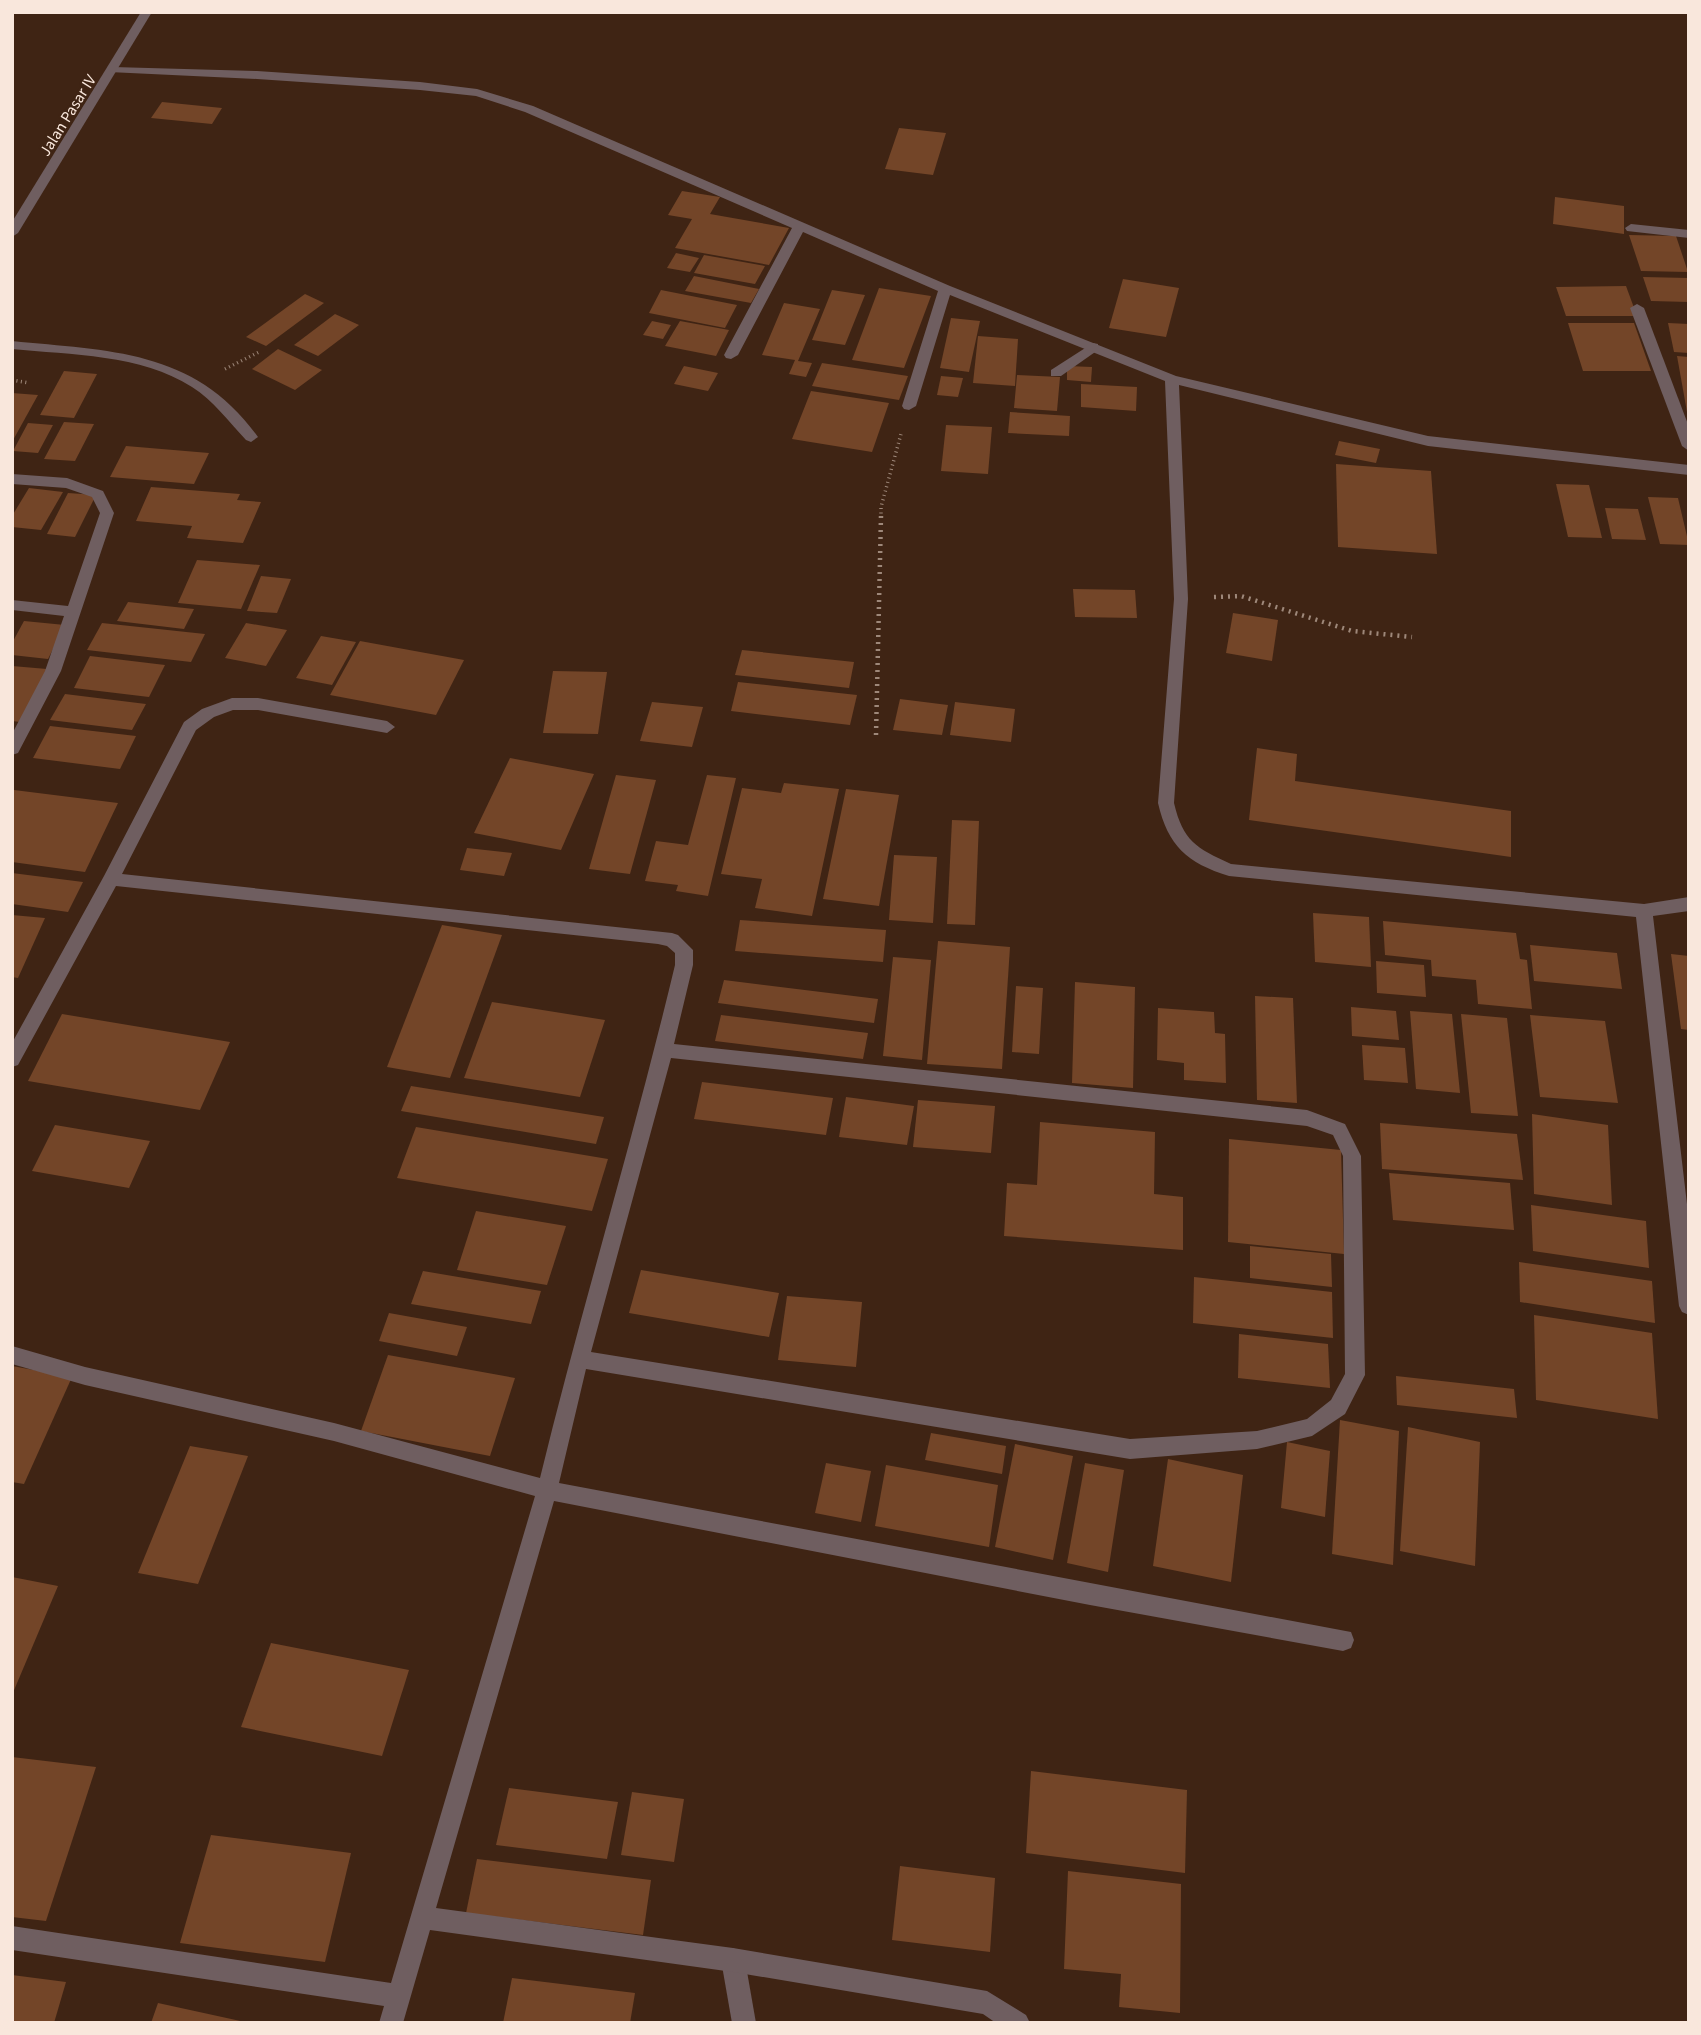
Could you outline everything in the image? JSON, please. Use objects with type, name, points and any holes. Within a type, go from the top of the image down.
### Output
[{"type":"street","name":"Jalan Pasar IV","points":[[12,233],[147,12]]},
{"type":"street","points":[[113,70],[257,75],[419,86],[477,93],[529,109],[945,289],[1172,379],[1429,441],[1689,470]]},
{"type":"street","points":[[731,355],[799,227]]},
{"type":"street","points":[[1631,228],[1689,234]]},
{"type":"street","points":[[909,406],[945,289]]},
{"type":"street","points":[[1637,308],[1689,446]]},
{"type":"street","points":[[12,345],[153,365],[197,384],[251,437]]},
{"type":"street","points":[[1056,373],[1093,347]]},
{"type":"street","points":[[1172,379],[1181,598],[1166,803],[1171,830],[1190,852],[1229,870],[1644,911],[1689,904]]},
{"type":"street","points":[[12,479],[67,483],[98,494],[107,513],[53,671],[12,749]]},
{"type":"street","points":[[12,606],[74,612]]},
{"type":"street","points":[[12,1060],[111,879],[190,726],[208,713],[232,704],[258,704],[387,727]]},
{"type":"street","points":[[111,879],[658,937],[672,940],[684,950],[684,965],[664,1050],[579,1359],[547,1490],[391,2023]]},
{"type":"street","points":[[1644,911],[1689,1306]]},
{"type":"street","points":[[579,1359],[1130,1449],[1257,1440],[1312,1427],[1338,1408],[1355,1375],[1352,1156],[1339,1129],[1307,1118],[664,1050]]},
{"type":"street","points":[[12,1355],[85,1376],[334,1432],[547,1490],[1090,1595],[1343,1640]]},
{"type":"street","points":[[421,1917],[733,1961],[987,2003],[1018,2023]]},
{"type":"street","points":[[12,1938],[398,1996]]},
{"type":"street","points":[[733,1961],[744,2023]]},
{"type":"path","points":[[12,380],[29,383]]},
{"type":"path","points":[[876,735],[881,507],[909,406]]},
{"type":"path","points":[[1181,598],[1241,596],[1352,631],[1412,637]]},
{"type":"building","points":[[162,102],[222,108],[212,124],[151,118]]},
{"type":"building","points":[[899,128],[946,133],[933,175],[885,169]]},
{"type":"building","points":[[682,191],[720,197],[710,214],[789,228],[769,265],[675,248],[692,219],[668,215]]},
{"type":"building","points":[[1555,197],[1624,206],[1624,234],[1553,224]]},
{"type":"building","points":[[1629,235],[1676,236],[1688,272],[1641,271]]},
{"type":"building","points":[[676,253],[699,258],[690,272],[667,268]]},
{"type":"building","points":[[704,255],[765,266],[755,284],[694,273]]},
{"type":"building","points":[[694,276],[759,289],[751,303],[685,291]]},
{"type":"building","points":[[1643,277],[1689,278],[1689,302],[1651,301]]},
{"type":"building","points":[[1123,279],[1179,288],[1166,337],[1109,328]]},
{"type":"building","points":[[1626,286],[1637,316],[1566,316],[1556,287]]},
{"type":"building","points":[[879,288],[931,296],[904,368],[852,360]]},
{"type":"building","points":[[661,290],[737,305],[725,328],[649,313]]},
{"type":"building","points":[[832,290],[865,295],[845,345],[812,340]]},
{"type":"building","points":[[305,294],[324,303],[266,346],[246,337]]},
{"type":"building","points":[[784,303],[820,309],[798,361],[812,363],[806,377],[789,374],[795,360],[762,355]]},
{"type":"building","points":[[335,314],[359,325],[318,356],[294,345]]},
{"type":"building","points":[[951,318],[980,321],[969,372],[940,368]]},
{"type":"building","points":[[652,321],[671,325],[663,339],[643,335]]},
{"type":"building","points":[[680,321],[729,330],[716,356],[665,346]]},
{"type":"building","points":[[1568,323],[1634,323],[1651,371],[1583,371]]},
{"type":"building","points":[[1668,323],[1689,324],[1689,353],[1674,352]]},
{"type":"building","points":[[978,336],[1018,339],[1015,386],[973,383]]},
{"type":"building","points":[[278,349],[322,370],[295,390],[252,369]]},
{"type":"building","points":[[1677,356],[1689,357],[1689,412],[1687,412]]},
{"type":"building","points":[[822,363],[908,376],[899,400],[812,386]]},
{"type":"building","points":[[684,366],[718,373],[708,391],[674,384]]},
{"type":"building","points":[[1067,366],[1092,367],[1091,382],[1067,380]]},
{"type":"building","points":[[64,371],[97,374],[74,418],[40,415]]},
{"type":"building","points":[[1017,375],[1060,377],[1057,411],[1014,408]]},
{"type":"building","points":[[941,376],[963,378],[958,397],[937,395]]},
{"type":"building","points":[[1081,384],[1137,387],[1136,411],[1081,407]]},
{"type":"building","points":[[811,391],[889,403],[872,452],[792,439]]},
{"type":"building","points":[[12,393],[38,395],[12,442]]},
{"type":"building","points":[[1010,412],[1070,416],[1069,436],[1008,433]]},
{"type":"building","points":[[64,422],[94,424],[75,461],[44,459]]},
{"type":"building","points":[[28,423],[53,425],[38,453],[13,451]]},
{"type":"building","points":[[946,425],[992,427],[988,474],[941,471]]},
{"type":"building","points":[[1339,441],[1380,449],[1376,463],[1335,455]]},
{"type":"building","points":[[126,446],[209,453],[194,484],[110,477]]},
{"type":"building","points":[[1336,464],[1431,471],[1437,554],[1338,547]]},
{"type":"building","points":[[1556,484],[1589,485],[1602,538],[1568,537]]},
{"type":"building","points":[[151,487],[240,494],[237,500],[261,502],[243,543],[187,538],[192,526],[136,521]]},
{"type":"building","points":[[29,488],[63,492],[41,530],[12,527],[12,516]]},
{"type":"building","points":[[68,493],[96,495],[75,537],[47,534]]},
{"type":"building","points":[[1648,497],[1678,498],[1689,545],[1660,544]]},
{"type":"building","points":[[1605,508],[1638,509],[1646,540],[1612,539]]},
{"type":"building","points":[[197,560],[260,565],[241,609],[178,603]]},
{"type":"building","points":[[261,576],[291,579],[277,613],[247,611]]},
{"type":"building","points":[[1073,589],[1135,590],[1137,618],[1075,617]]},
{"type":"building","points":[[128,602],[194,609],[184,629],[117,621]]},
{"type":"building","points":[[1233,613],[1278,620],[1272,661],[1226,653]]},
{"type":"building","points":[[24,621],[65,625],[48,659],[12,655],[12,643]]},
{"type":"building","points":[[102,623],[205,634],[191,662],[87,650]]},
{"type":"building","points":[[246,623],[287,630],[266,666],[225,658]]},
{"type":"building","points":[[321,636],[356,642],[332,685],[296,678]]},
{"type":"building","points":[[360,641],[464,660],[436,715],[330,695]]},
{"type":"building","points":[[742,650],[854,662],[849,688],[735,675]]},
{"type":"building","points":[[90,656],[165,665],[149,697],[74,688]]},
{"type":"building","points":[[12,666],[47,669],[20,722],[12,721]]},
{"type":"building","points":[[553,671],[607,672],[598,734],[543,733]]},
{"type":"building","points":[[738,682],[857,695],[850,725],[731,711]]},
{"type":"building","points":[[65,694],[146,704],[132,730],[50,720]]},
{"type":"building","points":[[900,699],[948,705],[942,735],[893,730]]},
{"type":"building","points":[[652,702],[703,707],[692,747],[640,741]]},
{"type":"building","points":[[955,702],[1015,709],[1011,742],[950,735]]},
{"type":"building","points":[[50,726],[136,736],[120,769],[33,758]]},
{"type":"building","points":[[1257,748],[1297,754],[1295,781],[1511,811],[1511,857],[1249,820]]},
{"type":"building","points":[[510,758],[594,774],[561,850],[474,833]]},
{"type":"building","points":[[616,775],[656,780],[630,874],[589,869]]},
{"type":"building","points":[[707,775],[736,778],[708,896],[676,891],[678,885],[645,881],[656,841],[688,845]]},
{"type":"building","points":[[784,783],[839,789],[812,916],[755,908],[762,879],[721,874],[742,788],[781,793]]},
{"type":"building","points":[[846,789],[899,795],[879,906],[823,899]]},
{"type":"building","points":[[14,790],[118,803],[85,872],[12,862]]},
{"type":"building","points":[[952,820],[979,821],[975,925],[947,924]]},
{"type":"building","points":[[467,848],[512,853],[504,876],[460,870]]},
{"type":"building","points":[[894,855],[937,857],[933,923],[889,920]]},
{"type":"building","points":[[12,873],[83,882],[68,912],[12,904]]},
{"type":"building","points":[[1313,913],[1369,917],[1371,967],[1315,962]]},
{"type":"building","points":[[12,915],[45,918],[18,978],[12,977]]},
{"type":"building","points":[[740,920],[886,930],[883,962],[735,951]]},
{"type":"building","points":[[1383,921],[1516,933],[1520,959],[1527,960],[1532,1009],[1478,1004],[1476,980],[1432,976],[1431,960],[1385,955]]},
{"type":"building","points":[[442,925],[502,935],[450,1078],[387,1067]]},
{"type":"building","points":[[938,941],[1010,947],[1002,1069],[927,1064]]},
{"type":"building","points":[[1530,945],[1617,953],[1622,989],[1534,981]]},
{"type":"building","points":[[1671,954],[1689,956],[1689,1030],[1681,1029]]},
{"type":"building","points":[[893,957],[931,960],[922,1060],[883,1056]]},
{"type":"building","points":[[1376,961],[1424,965],[1426,997],[1377,993]]},
{"type":"building","points":[[724,980],[878,999],[874,1023],[718,1003]]},
{"type":"building","points":[[1075,982],[1135,987],[1133,1088],[1072,1083]]},
{"type":"building","points":[[1016,986],[1043,988],[1039,1054],[1012,1052]]},
{"type":"building","points":[[1255,996],[1293,998],[1297,1103],[1257,1100]]},
{"type":"building","points":[[492,1002],[605,1020],[580,1097],[464,1078]]},
{"type":"building","points":[[1351,1007],[1396,1011],[1399,1040],[1352,1036]]},
{"type":"building","points":[[1158,1008],[1214,1012],[1215,1033],[1225,1034],[1226,1083],[1184,1080],[1184,1063],[1157,1060]]},
{"type":"building","points":[[1410,1011],[1452,1014],[1460,1093],[1416,1089]]},
{"type":"building","points":[[62,1014],[230,1042],[200,1110],[28,1081]]},
{"type":"building","points":[[1461,1014],[1507,1018],[1518,1116],[1471,1113]]},
{"type":"building","points":[[721,1015],[868,1033],[863,1059],[715,1041]]},
{"type":"building","points":[[1530,1015],[1605,1021],[1618,1103],[1540,1097]]},
{"type":"building","points":[[1362,1045],[1405,1048],[1408,1083],[1364,1080]]},
{"type":"building","points":[[702,1082],[833,1098],[826,1135],[694,1119]]},
{"type":"building","points":[[411,1086],[604,1117],[596,1144],[401,1111]]},
{"type":"building","points":[[846,1097],[914,1106],[907,1145],[839,1137]]},
{"type":"building","points":[[918,1100],[995,1106],[991,1153],[913,1147]]},
{"type":"building","points":[[1532,1114],[1608,1125],[1612,1205],[1534,1194]]},
{"type":"building","points":[[1040,1122],[1155,1132],[1154,1194],[1183,1197],[1183,1250],[1004,1236],[1007,1183],[1037,1185]]},
{"type":"building","points":[[1380,1123],[1517,1134],[1523,1180],[1382,1169]]},
{"type":"building","points":[[55,1125],[150,1141],[129,1188],[32,1171]]},
{"type":"building","points":[[416,1127],[608,1159],[592,1211],[397,1178]]},
{"type":"building","points":[[1229,1139],[1341,1150],[1344,1254],[1228,1242]]},
{"type":"building","points":[[1389,1173],[1510,1183],[1514,1230],[1393,1220]]},
{"type":"building","points":[[1531,1205],[1646,1221],[1649,1268],[1533,1251]]},
{"type":"building","points":[[476,1211],[566,1226],[547,1285],[457,1270]]},
{"type":"building","points":[[1250,1246],[1331,1254],[1332,1287],[1250,1278]]},
{"type":"building","points":[[1519,1262],[1652,1281],[1655,1323],[1520,1302]]},
{"type":"building","points":[[641,1270],[779,1293],[769,1337],[629,1313]]},
{"type":"building","points":[[423,1271],[541,1291],[531,1324],[411,1304]]},
{"type":"building","points":[[1194,1277],[1332,1292],[1333,1338],[1193,1323]]},
{"type":"building","points":[[787,1296],[862,1302],[856,1367],[778,1360]]},
{"type":"building","points":[[389,1313],[467,1327],[457,1356],[379,1341]]},
{"type":"building","points":[[1534,1315],[1652,1333],[1658,1419],[1536,1400]]},
{"type":"building","points":[[1239,1334],[1328,1344],[1330,1388],[1238,1378]]},
{"type":"building","points":[[388,1355],[515,1378],[490,1456],[361,1431]]},
{"type":"building","points":[[12,1366],[72,1377],[24,1484],[12,1482]]},
{"type":"building","points":[[1396,1376],[1514,1389],[1517,1418],[1397,1405]]},
{"type":"building","points":[[1340,1420],[1399,1431],[1393,1565],[1332,1554]]},
{"type":"building","points":[[1408,1427],[1480,1442],[1475,1566],[1400,1551]]},
{"type":"building","points":[[931,1433],[1006,1446],[1002,1474],[925,1460]]},
{"type":"building","points":[[1287,1442],[1330,1451],[1325,1517],[1281,1508]]},
{"type":"building","points":[[1015,1444],[1073,1456],[1053,1560],[995,1547]]},
{"type":"building","points":[[190,1446],[248,1456],[198,1584],[138,1573]]},
{"type":"building","points":[[1168,1459],[1243,1475],[1231,1582],[1153,1566]]},
{"type":"building","points":[[826,1463],[871,1471],[861,1522],[815,1513]]},
{"type":"building","points":[[1085,1463],[1124,1470],[1108,1572],[1067,1563]]},
{"type":"building","points":[[886,1465],[998,1485],[989,1547],[875,1526]]},
{"type":"building","points":[[12,1577],[58,1586],[12,1695]]},
{"type":"building","points":[[271,1643],[409,1670],[382,1756],[241,1727]]},
{"type":"building","points":[[12,1757],[96,1767],[46,1921],[12,1917]]},
{"type":"building","points":[[1031,1771],[1187,1790],[1185,1873],[1026,1853]]},
{"type":"building","points":[[509,1788],[618,1802],[607,1859],[496,1845]]},
{"type":"building","points":[[632,1792],[684,1799],[674,1862],[621,1855]]},
{"type":"building","points":[[211,1835],[351,1853],[325,1962],[180,1943]]},
{"type":"building","points":[[477,1859],[651,1880],[643,1935],[466,1913]]},
{"type":"building","points":[[900,1866],[995,1878],[990,1952],[892,1940]]},
{"type":"building","points":[[1068,1871],[1181,1884],[1180,2013],[1119,2007],[1121,1974],[1064,1969]]},
{"type":"building","points":[[12,1975],[66,1982],[54,2023],[12,2023]]},
{"type":"building","points":[[512,1978],[635,1993],[630,2023],[503,2023]]},
{"type":"building","points":[[158,2003],[245,2022],[245,2023],[151,2023]]}]
